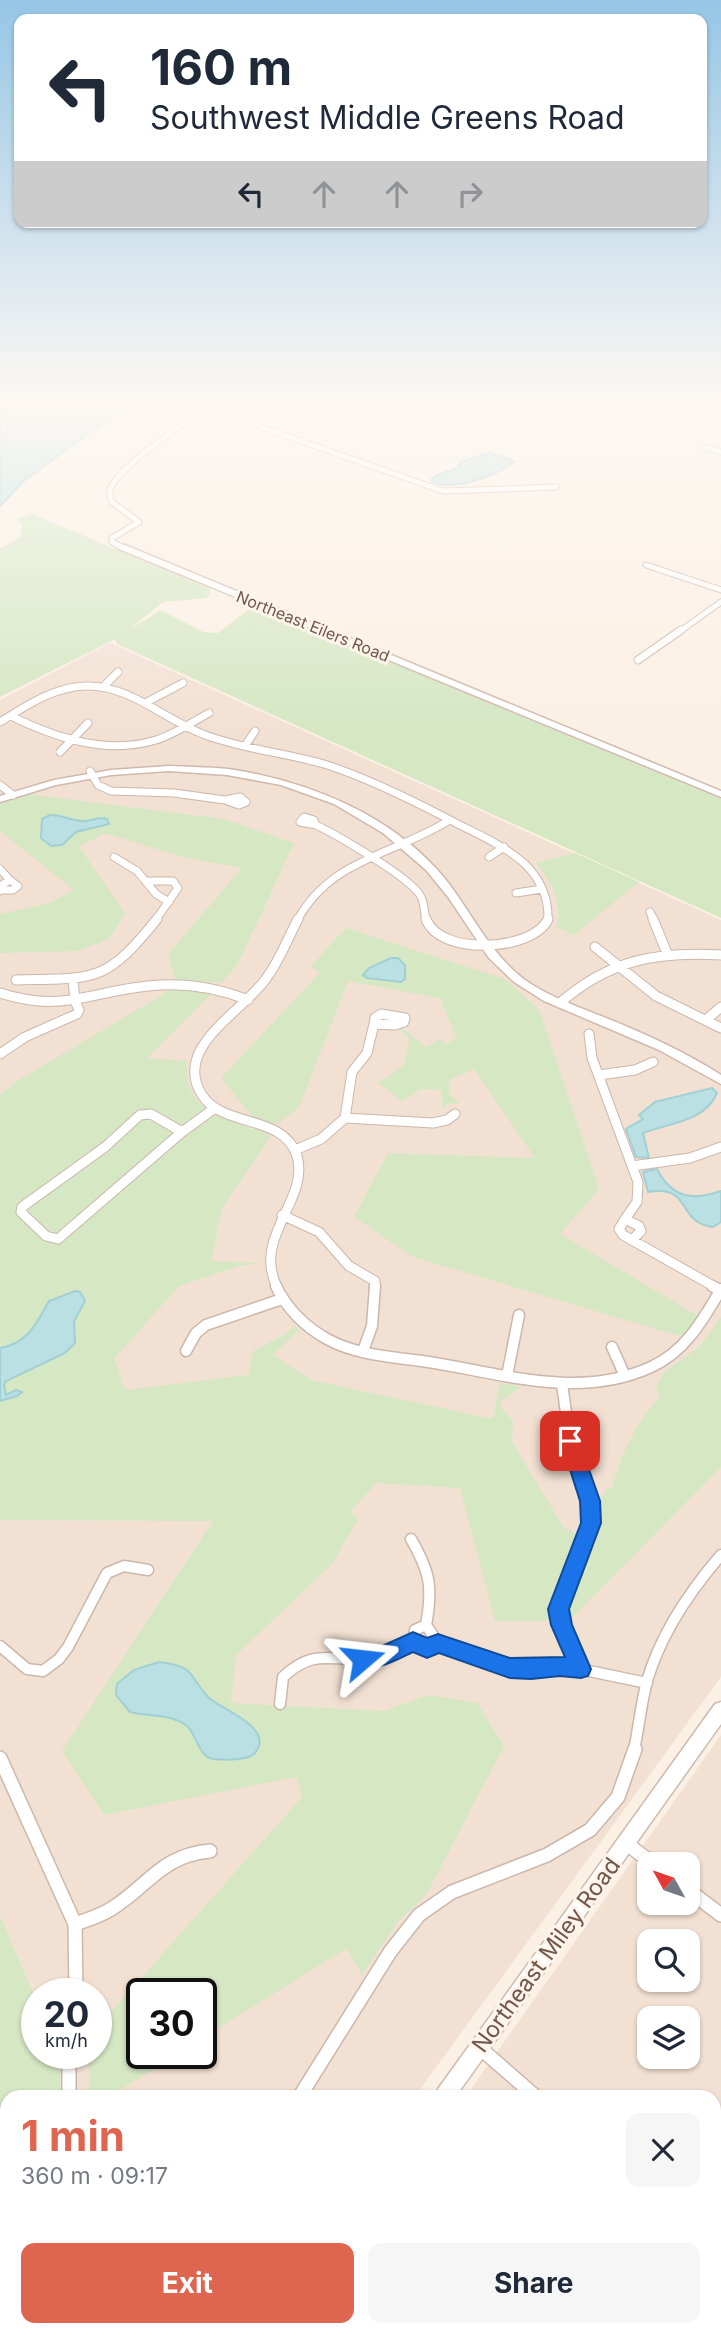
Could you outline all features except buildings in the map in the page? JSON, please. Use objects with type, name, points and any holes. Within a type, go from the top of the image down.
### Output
[{"type":"street","name":"Northeast Eilers Road","points":[[126,511],[139,523],[112,538],[112,542],[122,547],[721,794]]},
{"type":"street","points":[[646,565],[721,590]]},
{"type":"street","points":[[638,660],[721,602]]},
{"type":"street","points":[[103,687],[118,672]]},
{"type":"street","points":[[145,703],[183,683]]},
{"type":"street","points":[[0,722],[60,691],[83,686],[103,687],[145,703],[185,726],[216,738],[339,769],[504,847],[526,863],[542,889],[549,908],[548,922],[544,928],[528,937],[489,944],[463,945],[432,931],[424,919],[424,905],[416,890],[345,839],[316,825]]},
{"type":"street","points":[[11,716],[40,731],[72,740],[109,745],[142,743],[165,736],[209,713]]},
{"type":"street","points":[[60,752],[88,723]]},
{"type":"street","points":[[245,746],[256,730]]},
{"type":"street","points":[[4,793],[91,773],[195,769],[264,779],[342,805],[405,841],[447,889],[489,944],[494,959],[513,976],[662,1046],[721,1080]]},
{"type":"street","points":[[91,773],[101,788],[111,791],[174,793],[225,800]]},
{"type":"street","points":[[448,821],[342,871],[311,897],[300,912],[273,968],[248,1000],[207,1041],[195,1060],[197,1087],[215,1108],[233,1117],[271,1129],[284,1137],[295,1150],[299,1173],[270,1254],[273,1278],[282,1299],[297,1317],[342,1346],[363,1352],[562,1384],[589,1383],[625,1376],[658,1363],[687,1342],[701,1325],[721,1290],[619,1229],[638,1197],[638,1182],[588,1044],[589,1034]]},
{"type":"street","points":[[489,857],[504,847]]},
{"type":"street","points":[[114,857],[137,871],[148,881],[156,894],[169,902]]},
{"type":"street","points":[[0,869],[10,880],[16,882],[17,888],[1,890]]},
{"type":"street","points":[[16,979],[74,980],[102,973],[127,958],[177,891],[177,884],[167,880],[148,881]]},
{"type":"street","points":[[516,893],[542,889]]},
{"type":"street","points":[[650,912],[667,953]]},
{"type":"street","points":[[595,947],[656,996],[721,1028]]},
{"type":"street","points":[[562,1001],[580,984],[616,965],[667,953],[721,955]]},
{"type":"street","points":[[0,1054],[4,1047],[73,1017],[79,1010],[75,1001],[74,980]]},
{"type":"street","points":[[0,993],[33,1002],[75,1001],[136,987],[182,984],[224,990],[248,1000]]},
{"type":"street","points":[[562,1001],[671,1045],[721,1073]]},
{"type":"street","points":[[706,1020],[721,1007]]},
{"type":"street","points":[[295,1150],[321,1139],[345,1118],[352,1072],[367,1052],[374,1024]]},
{"type":"street","points":[[599,1075],[635,1070],[653,1062]]},
{"type":"street","points":[[182,1132],[151,1114],[140,1115],[105,1147],[22,1207],[21,1212],[46,1236],[58,1239],[182,1132],[215,1108]]},
{"type":"street","points":[[345,1118],[433,1123],[455,1114]]},
{"type":"street","points":[[632,1166],[690,1158],[721,1147]]},
{"type":"street","points":[[282,1215],[319,1232],[349,1266],[375,1281],[372,1329],[370,1340],[363,1352]]},
{"type":"street","points":[[625,1219],[639,1226],[641,1231],[633,1239]]},
{"type":"street","points":[[186,1352],[196,1333],[206,1325],[282,1299]]},
{"type":"street","points":[[507,1376],[519,1315]]},
{"type":"street","points":[[612,1347],[625,1376]]},
{"type":"street","points":[[562,1384],[570,1441],[591,1508],[588,1536],[558,1609],[581,1669]]},
{"type":"street","points":[[411,1539],[427,1567],[432,1583],[426,1625],[438,1643]]},
{"type":"street","points":[[304,2090],[383,1964],[417,1916],[449,1894],[572,1842],[605,1816],[615,1803],[632,1765],[647,1683],[660,1648],[689,1594],[721,1555]]},
{"type":"street","points":[[0,1646],[18,1663],[36,1671],[44,1672],[52,1668],[72,1641],[104,1576],[118,1567],[148,1570]]},
{"type":"street","points":[[413,1642],[415,1630],[426,1625]]},
{"type":"street","points":[[280,1704],[283,1677],[298,1663],[314,1658],[373,1658],[413,1642],[427,1648],[438,1643],[510,1668],[531,1670],[560,1666],[647,1683]]},
{"type":"street","name":"Northeast Miley Road","points":[[449,2090],[721,1710]]},
{"type":"street","points":[[0,1758],[75,1924],[76,1978]]},
{"type":"street","points":[[626,1843],[638,1852]]},
{"type":"street","points":[[75,1924],[100,1916],[117,1906],[161,1866],[198,1851],[210,1851]]},
{"type":"street","points":[[700,1899],[721,1915]]},
{"type":"street","points":[[480,2048],[528,2090]]},
{"type":"street","points":[[69,2069],[69,2090]]},
{"type":"shaded area","points":[[110,643],[721,920],[721,1677],[419,2090],[0,2090],[0,700]]},
{"type":"shaded area","points":[[721,1735],[721,2090],[470,2090],[637,1854],[637,1915],[700,1915],[700,1852],[638,1852]]},
{"type":"green space","points":[[32,514],[209,588],[210,594],[206,598],[163,602],[129,630],[161,610],[203,632],[218,633],[249,609],[261,608],[721,799],[721,918],[117,644],[115,639],[0,697],[0,549],[20,537],[22,524],[17,519]]},
{"type":"green space","points":[[27,794],[224,819],[294,843],[238,964],[221,983],[175,979],[168,954],[242,868],[183,857],[104,833],[79,847],[125,913],[109,939],[78,951],[0,953],[0,914],[49,903],[74,890],[0,831],[0,804]]},
{"type":"green space","points":[[575,853],[639,882],[574,935],[556,927],[557,901],[536,863]]},
{"type":"green space","points":[[346,928],[505,979],[539,1010],[599,1189],[560,1234],[700,1317],[683,1337],[413,1257],[354,1217],[388,1153],[535,1158],[474,1069],[449,1080],[449,1093],[460,1104],[450,1103],[442,1108],[442,1090],[421,1089],[402,1101],[378,1083],[405,1065],[409,1038],[397,1028],[402,1028],[426,1047],[440,1039],[446,1044],[457,1038],[440,998],[348,981],[299,1107],[277,1124],[252,1116],[221,1078],[320,973],[311,966]]},
{"type":"green space","points":[[172,989],[213,992],[147,1058],[187,1061],[187,1079],[192,1094],[201,1104],[213,1113],[271,1136],[222,1208],[211,1261],[262,1263],[240,1266],[179,1286],[114,1359],[125,1390],[248,1375],[253,1351],[286,1334],[295,1326],[299,1330],[273,1355],[311,1380],[493,1419],[500,1383],[521,1387],[502,1400],[500,1407],[513,1421],[512,1442],[564,1528],[583,1536],[558,1588],[554,1610],[556,1621],[495,1621],[460,1488],[376,1483],[350,1512],[358,1519],[332,1564],[236,1655],[231,1703],[384,1711],[428,1695],[477,1703],[504,1746],[426,1895],[396,1924],[362,1975],[347,1948],[217,2029],[217,1978],[141,1978],[302,1797],[297,1777],[104,1815],[62,1751],[213,1521],[0,1520],[0,1095],[19,1080]]},
{"type":"green space","points":[[721,1317],[721,1467],[569,1621],[566,1604],[597,1535],[599,1503],[606,1489],[612,1489],[630,1440],[660,1396],[656,1388],[663,1373],[700,1346]]},
{"type":"green space","points":[[0,1916],[27,1978],[21,1978],[21,2069],[60,2069],[61,2090],[0,2090]]},
{"type":"green space","points":[[126,1995],[126,2069],[154,2069],[120,2090],[90,2090],[89,2069],[112,2069],[112,2011]]},
{"type":"water","points":[[50,815],[80,821],[104,818],[109,824],[76,832],[62,845],[51,846],[41,838],[42,819]]},
{"type":"water","points":[[391,958],[398,958],[405,965],[405,979],[401,982],[367,978],[363,975],[369,968]]},
{"type":"water","points":[[712,1088],[717,1093],[711,1103],[695,1116],[643,1133],[649,1158],[636,1157],[626,1129],[643,1119],[639,1115],[655,1102]]},
{"type":"water","points":[[657,1169],[669,1186],[684,1195],[701,1196],[721,1191],[721,1222],[713,1227],[701,1224],[672,1194],[662,1191],[648,1192],[643,1172]]},
{"type":"water","points":[[75,1291],[80,1292],[85,1301],[74,1321],[75,1343],[65,1353],[6,1381],[6,1395],[16,1390],[22,1392],[0,1401],[0,1348],[24,1337],[35,1325],[49,1301]]},
{"type":"water","points":[[159,1662],[186,1669],[208,1697],[252,1727],[258,1735],[259,1744],[255,1753],[241,1759],[213,1759],[204,1754],[187,1726],[180,1722],[167,1717],[130,1712],[116,1695],[117,1684],[134,1670]]},
{"type":"route","points":[[363,1659],[382,1656],[413,1642],[419,1647],[427,1648],[438,1643],[510,1668],[531,1670],[560,1666],[581,1669],[565,1635],[558,1609],[591,1523],[590,1501],[570,1441]]}]
